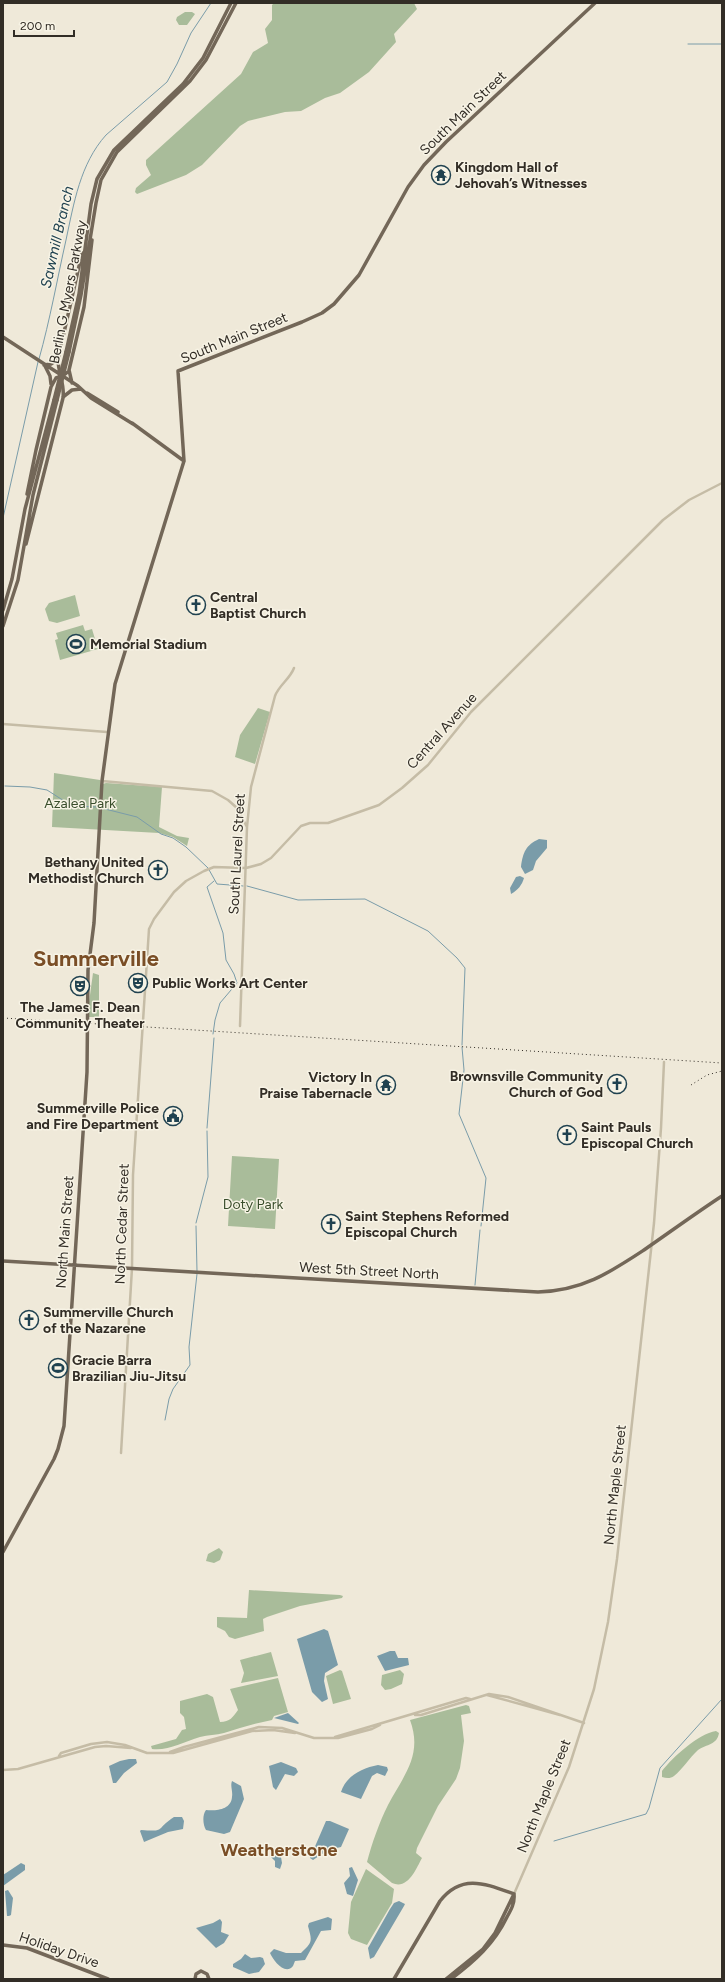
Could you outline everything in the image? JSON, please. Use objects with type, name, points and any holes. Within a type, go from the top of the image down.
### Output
[{"type":"main road","name":"Berlin G Myers Parkway","points":[[67,352],[79,294],[86,233],[97,179],[115,151],[182,84],[203,58],[231,3]]},
{"type":"main road","name":"Berlin G Myers Parkway","points":[[3,626],[22,560],[33,495],[81,296],[93,217],[101,180],[115,151],[190,81],[206,60],[236,3]]},
{"type":"main road","name":"South Main Street","points":[[88,970],[94,923],[102,781],[116,684],[184,462],[178,372],[306,320],[322,312],[338,300],[359,275],[402,196],[424,165],[446,142],[595,3]]},
{"type":"main road","points":[[25,509],[32,469],[51,387],[53,381],[67,374],[69,370],[86,292],[93,217]]},
{"type":"main road","points":[[22,560],[63,398],[64,386],[58,367],[58,359],[86,233]]},
{"type":"main road","points":[[4,337],[81,389],[91,398],[133,424],[184,462]]},
{"type":"main road","points":[[43,364],[51,364],[58,359]]},
{"type":"main road","points":[[43,364],[50,376],[51,387]]},
{"type":"main road","points":[[69,370],[72,383]]},
{"type":"main road","points":[[63,398],[68,391],[81,389]]},
{"type":"main road","name":"Berlin G Myers Parkway","points":[[3,610],[12,579],[25,509],[55,400]]},
{"type":"main road","name":"North Main Street","points":[[3,1552],[54,1459],[62,1433],[88,1058],[86,1030],[88,970]]},
{"type":"main road","name":"West 5th Street North","points":[[3,1261],[548,1292],[570,1289],[594,1281],[612,1271],[722,1196]]},
{"type":"main road","points":[[394,1979],[440,1901],[449,1890],[462,1885],[480,1883],[514,1894]]},
{"type":"main road","points":[[446,1979],[483,1949],[495,1933],[514,1894]]},
{"type":"main road","points":[[451,1979],[489,1946],[500,1932],[514,1900],[514,1894]]},
{"type":"main road","name":"Holiday Drive","points":[[3,1944],[26,1948],[108,1979]]},
{"type":"main road","points":[[194,1978],[201,1971],[206,1972],[209,1978]]},
{"type":"street","name":"Central Avenue","points":[[149,929],[154,919],[174,892],[186,882],[206,870],[210,868],[246,868],[261,864],[271,858],[290,836],[304,825],[328,823],[386,801],[428,764],[471,712],[663,520],[689,500],[722,483]]},
{"type":"street","name":"South Laurel Street","points":[[240,1026],[247,827],[252,782],[275,696],[281,684],[291,674],[294,668]]},
{"type":"street","points":[[3,724],[108,732]]},
{"type":"street","points":[[102,781],[212,791],[228,800],[237,808],[247,827]]},
{"type":"street","name":"North Cedar Street","points":[[121,1453],[132,1268],[133,1175],[149,929]]},
{"type":"street","name":"North Maple Street","points":[[514,1894],[567,1773],[584,1722],[601,1659],[612,1591],[652,1244],[664,1062]]},
{"type":"street","points":[[3,1770],[18,1769],[59,1756],[63,1757],[106,1746],[131,1748],[152,1753],[170,1753],[252,1731],[273,1730],[295,1733],[314,1738],[335,1737],[416,1715],[421,1715],[487,1695],[497,1695],[584,1722]]},
{"type":"street","points":[[59,1756],[61,1753],[91,1744],[107,1742],[125,1744],[131,1748]]},
{"type":"green space","points":[[274,3],[414,3],[417,9],[394,34],[396,42],[369,72],[340,93],[325,98],[301,111],[285,112],[248,121],[240,126],[202,165],[186,175],[137,194],[135,192],[136,188],[151,175],[146,165],[146,160],[241,74],[253,52],[268,43],[265,29],[272,20],[272,5]]},
{"type":"green space","points":[[185,12],[192,12],[195,14],[187,25],[179,25],[176,20],[177,17]]},
{"type":"green space","points":[[75,595],[80,616],[57,623],[49,621],[45,609],[49,603]]},
{"type":"green space","name":"Memorial Stadium","points":[[83,625],[85,631],[92,629],[98,649],[60,660],[55,640],[58,639],[56,633]]},
{"type":"green space","points":[[258,708],[270,712],[255,764],[235,757],[240,735]]},
{"type":"green space","name":"Azalea Park","points":[[54,773],[100,780],[100,785],[106,783],[162,787],[159,827],[177,836],[189,838],[187,846],[173,837],[159,833],[52,827]]},
{"type":"green space","points":[[93,973],[99,975],[99,1017],[87,1017]]},
{"type":"green space","name":"Doty Park","points":[[232,1156],[279,1159],[275,1229],[228,1226]]},
{"type":"green space","points":[[219,1548],[223,1552],[220,1560],[214,1563],[206,1561],[208,1554]]},
{"type":"green space","points":[[249,1590],[343,1596],[342,1598],[300,1606],[267,1617],[263,1619],[264,1631],[235,1639],[229,1637],[225,1631],[217,1627],[217,1617],[247,1618]]},
{"type":"green space","points":[[271,1652],[278,1676],[241,1683],[244,1673],[240,1660]]},
{"type":"green space","points":[[340,1670],[342,1671],[351,1699],[333,1704],[326,1676]]},
{"type":"green space","points":[[400,1670],[404,1674],[402,1684],[385,1690],[381,1685],[382,1675]]},
{"type":"green space","points":[[278,1678],[288,1712],[274,1716],[272,1720],[224,1733],[200,1737],[164,1749],[152,1749],[151,1746],[176,1739],[182,1730],[186,1729],[184,1717],[180,1713],[180,1701],[207,1694],[213,1697],[220,1722],[226,1721],[233,1717],[238,1710],[230,1689]]},
{"type":"green space","points":[[466,1705],[469,1706],[471,1713],[461,1715],[464,1741],[460,1768],[456,1779],[438,1806],[417,1848],[416,1853],[422,1858],[414,1873],[403,1884],[392,1883],[367,1862],[373,1840],[388,1805],[410,1764],[414,1744],[410,1720]]},
{"type":"green space","points":[[716,1731],[719,1733],[714,1742],[698,1750],[674,1776],[670,1778],[662,1777],[662,1771],[686,1747],[709,1733]]},
{"type":"green space","points":[[366,1869],[394,1889],[392,1903],[367,1945],[351,1939],[348,1933],[351,1902]]},
{"type":"water","points":[[539,839],[547,840],[547,848],[536,861],[533,870],[525,874],[521,867],[524,853],[531,844]]},
{"type":"water","points":[[520,876],[524,878],[522,883],[518,889],[511,894],[510,888],[516,877]]},
{"type":"water","points":[[324,1629],[328,1631],[338,1665],[325,1673],[324,1681],[328,1699],[322,1702],[312,1692],[297,1639]]},
{"type":"water","points":[[390,1651],[395,1651],[398,1658],[408,1658],[409,1665],[385,1671],[377,1656]]},
{"type":"water","points":[[288,1713],[299,1723],[298,1724],[274,1718]]},
{"type":"water","points":[[129,1759],[136,1759],[137,1763],[124,1773],[116,1783],[113,1783],[109,1766]]},
{"type":"water","points":[[281,1762],[296,1768],[298,1772],[294,1776],[285,1774],[276,1790],[273,1787],[269,1766]]},
{"type":"water","points":[[378,1765],[387,1767],[388,1770],[385,1776],[377,1773],[372,1776],[361,1799],[341,1792],[343,1786],[355,1774],[366,1768]]},
{"type":"water","points":[[232,1781],[241,1786],[244,1799],[230,1832],[224,1834],[206,1830],[203,1820],[206,1810],[222,1809],[229,1805],[232,1797]]},
{"type":"water","points":[[174,1817],[182,1817],[184,1821],[183,1829],[168,1832],[144,1842],[140,1831],[141,1830],[158,1830]]},
{"type":"water","points":[[326,1821],[330,1821],[349,1829],[341,1847],[328,1850],[313,1860],[310,1858]]},
{"type":"water","points":[[272,1853],[281,1857],[282,1863],[280,1869],[275,1867],[275,1861],[270,1856]]},
{"type":"water","points":[[21,1863],[25,1865],[25,1870],[3,1886],[3,1875]]},
{"type":"water","points":[[352,1867],[358,1880],[353,1896],[347,1894],[344,1883],[350,1876],[349,1868]]},
{"type":"water","points":[[8,1890],[13,1898],[11,1915],[7,1916],[5,1891]]},
{"type":"water","points":[[399,1901],[405,1904],[374,1957],[370,1959],[368,1948],[390,1909],[394,1903]]},
{"type":"water","points":[[328,1917],[332,1919],[331,1930],[321,1931],[305,1960],[295,1961],[290,1969],[283,1968],[276,1963],[270,1953],[274,1949],[286,1953],[301,1953],[310,1944],[311,1938],[308,1926],[309,1923]]},
{"type":"water","points":[[220,1919],[222,1922],[221,1932],[229,1935],[224,1943],[216,1948],[196,1928],[213,1923]]},
{"type":"water","points":[[245,1954],[251,1958],[263,1958],[265,1964],[259,1972],[249,1974],[233,1967],[233,1964],[241,1959]]},
{"type":"waterway","name":"Sawmill Branch","points":[[39,359],[75,198],[90,158],[106,135],[167,82],[191,33],[211,3]]},
{"type":"waterway","points":[[688,44],[722,44]]},
{"type":"waterway","name":"Sawmill Branch","points":[[3,518],[38,362]]},
{"type":"waterway","points":[[5,786],[30,787],[47,790],[72,806],[97,807]]},
{"type":"waterway","points":[[101,808],[137,817],[161,834],[173,838],[186,847],[208,868],[217,884],[243,886]]},
{"type":"waterway","points":[[213,1034],[220,1003],[237,983],[226,960],[223,933],[207,887],[214,881]]},
{"type":"waterway","points":[[247,886],[298,900],[365,899],[428,931],[457,958],[465,968],[462,1045]]},
{"type":"waterway","points":[[207,1128],[214,1038]]},
{"type":"waterway","points":[[462,1047],[464,1070],[459,1114],[486,1178],[481,1226]]},
{"type":"waterway","points":[[196,1223],[208,1177],[207,1131]]},
{"type":"waterway","points":[[196,1226],[197,1271]]},
{"type":"waterway","points":[[475,1285],[480,1230]]},
{"type":"waterway","points":[[165,1420],[169,1399],[173,1389],[190,1365],[189,1347],[197,1274]]},
{"type":"waterway","points":[[554,1841],[646,1814],[660,1768],[722,1699]]},
{"type":"railway","points":[[3,1018],[722,1063]]},
{"type":"railway","points":[[691,1085],[707,1075],[722,1071]]},
{"type":"place","name":"Kingdom Hall of Jehovah’s Witnesses","points":[[441,175]]},
{"type":"place","name":"Central Baptist Church","points":[[196,605]]},
{"type":"place","name":"Memorial Stadium","points":[[76,644]]},
{"type":"place","name":"Bethany United Methodist Church","points":[[158,870]]},
{"type":"place","name":"Public Works Art Center","points":[[138,983]]},
{"type":"place","name":"The James F. Dean Community Theater","points":[[80,986]]},
{"type":"place","name":"Brownsville Community Church of God","points":[[617,1084]]},
{"type":"place","name":"Victory In Praise Tabernacle","points":[[386,1085]]},
{"type":"place","name":"Summerville Police and Fire Department","points":[[173,1116]]},
{"type":"place","name":"Saint Pauls Episcopal Church","points":[[567,1135]]},
{"type":"place","name":"Saint Stephens Reformed Episcopal Church","points":[[331,1224]]},
{"type":"place","name":"Summerville Church of the Nazarene","points":[[29,1320]]},
{"type":"place","name":"Gracie Barra Brazilian Jiu-Jitsu","points":[[58,1368]]},
{"type":"district","name":"Summerville","points":[[96,958]]},
{"type":"district","name":"Weatherstone","points":[[279,1850]]}]
